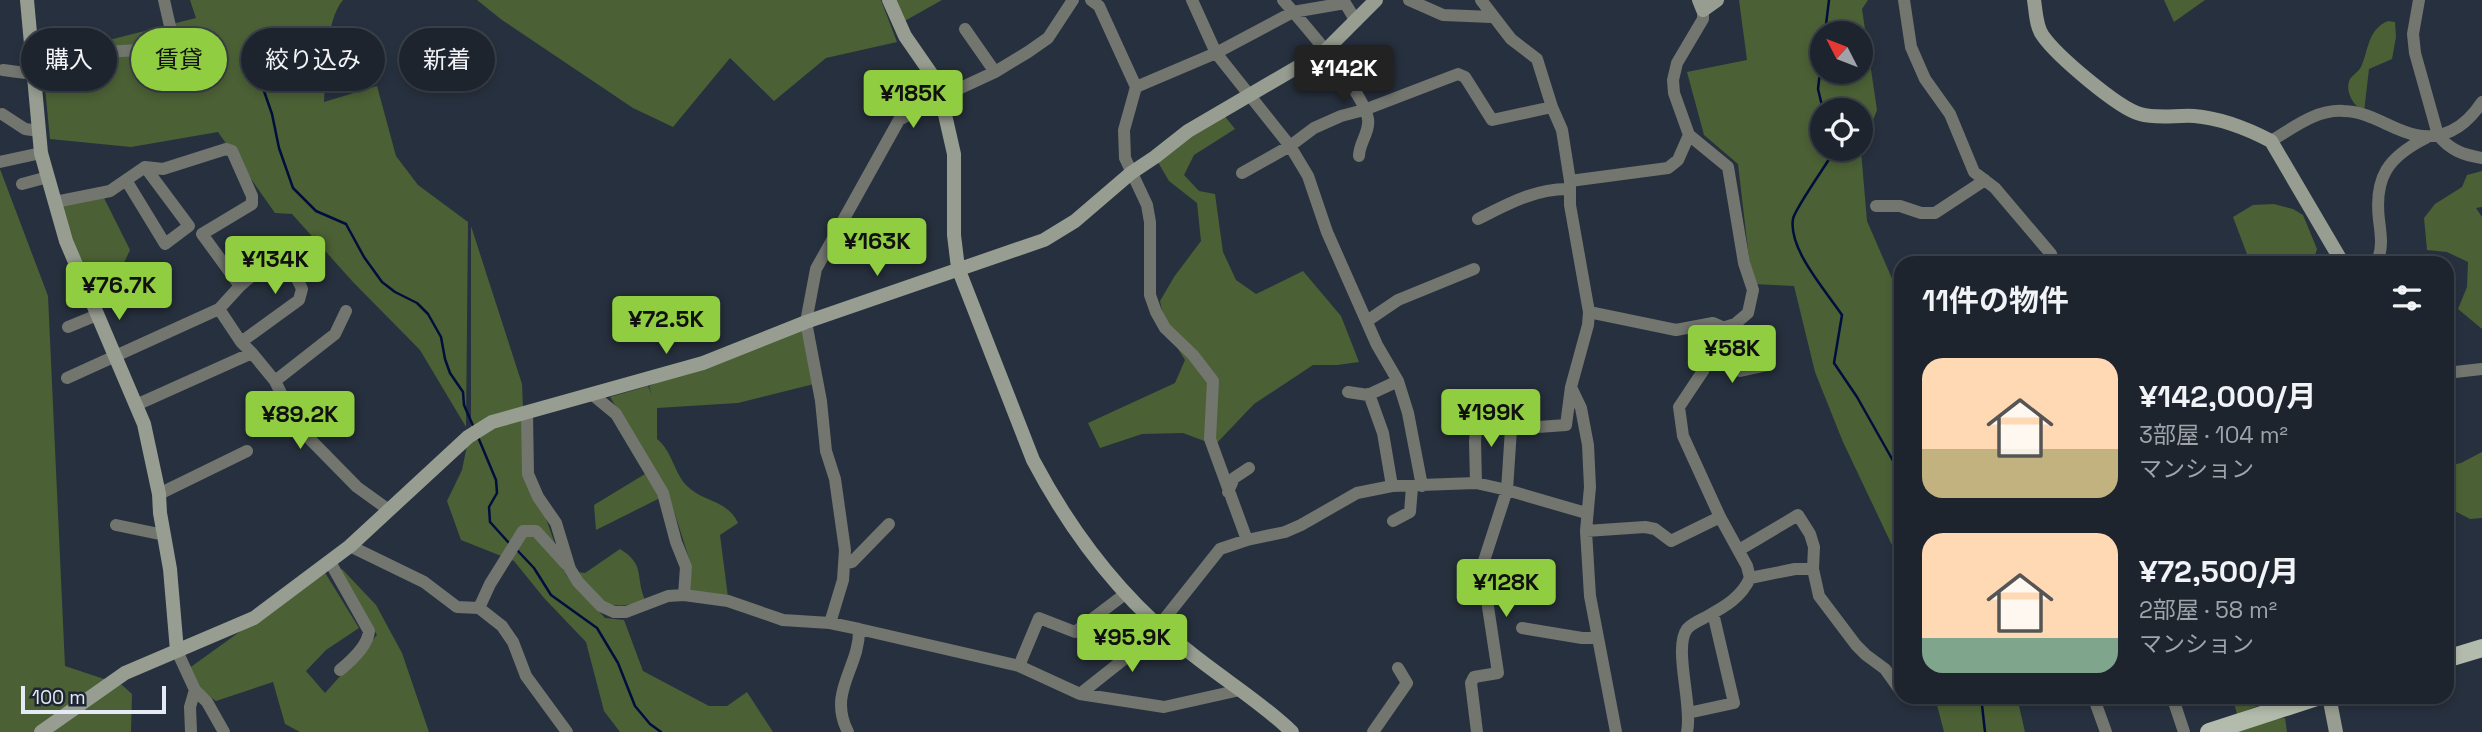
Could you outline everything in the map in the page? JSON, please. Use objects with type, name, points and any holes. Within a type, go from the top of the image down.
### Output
[{"type":"main road","points":[[2454,657],[2482,649]]},
{"type":"main road","points":[[2208,732],[2295,704]]},
{"type":"street","points":[[27,0],[29,28]]},
{"type":"street","points":[[117,52],[175,48],[164,0]]},
{"type":"street","points":[[889,0],[905,36],[932,75],[941,97],[954,154],[954,235],[958,268],[1033,460],[1045,484],[1125,594],[1158,626],[1292,732]]},
{"type":"street","points":[[831,623],[843,580],[845,550],[835,480],[826,451],[821,401],[806,321],[816,269],[899,120],[995,72],[1048,38],[1073,0]]},
{"type":"street","points":[[1091,0],[1099,6],[1136,87],[1124,130],[1125,158],[1147,205],[1150,222],[1150,295],[1166,328],[1213,380],[1210,439],[1247,540]]},
{"type":"street","points":[[1192,0],[1216,53],[1290,146],[1308,176],[1327,232],[1382,354],[1398,381],[1408,413],[1417,486],[1410,512],[1393,521]]},
{"type":"street","points":[[1283,0],[1357,95],[1368,119],[1359,156]]},
{"type":"street","points":[[45,731],[125,673],[254,618],[350,546],[468,437],[492,422],[703,363],[806,321],[1023,248],[1059,232],[1130,173],[1188,131],[1325,51],[1376,0]]},
{"type":"street","points":[[1409,0],[1443,15],[1492,17]]},
{"type":"street","points":[[1477,732],[1471,683],[1474,677],[1498,673],[1482,567],[1507,490],[1511,429],[1566,425],[1572,387],[1588,325],[1562,130],[1537,59],[1511,39],[1481,0]]},
{"type":"street","points":[[1717,0],[1701,5],[1703,19],[1677,63],[1673,80],[1674,93],[1689,135],[1728,167],[1744,263],[1753,290],[1748,313],[1735,324],[1719,329]]},
{"type":"street","points":[[1905,0],[1910,47],[1925,79],[1950,114],[1974,172],[1995,187],[2052,256]]},
{"type":"street","points":[[2034,0],[2042,35],[2064,58],[2130,110],[2150,116],[2180,115],[2213,119],[2257,133],[2271,141],[2338,256]]},
{"type":"street","points":[[2419,0],[2413,34],[2415,53],[2434,136],[2456,152],[2482,158]]},
{"type":"street","points":[[1136,87],[1216,53],[1293,12],[1344,1],[1356,21]]},
{"type":"street","points":[[965,29],[995,72]]},
{"type":"street","points":[[2,69],[21,72]]},
{"type":"street","points":[[1242,173],[1290,146],[1314,128],[1458,74],[1465,77],[1492,120],[1552,107]]},
{"type":"street","points":[[34,91],[41,153],[66,241],[144,424],[159,494],[170,569],[177,651],[195,690],[206,702],[224,732]]},
{"type":"street","points":[[2378,256],[2382,241],[2377,201],[2381,180],[2388,166],[2409,146],[2456,128],[2476,112],[2482,102]]},
{"type":"street","points":[[2271,141],[2312,117],[2342,110],[2355,112],[2420,137],[2434,136]]},
{"type":"street","points":[[2,114],[25,130],[38,131]]},
{"type":"street","points":[[1478,219],[1530,194],[1668,168],[1678,160],[1689,135]]},
{"type":"street","points":[[55,202],[110,191],[145,167],[163,169],[226,149],[232,151],[252,196],[252,204],[202,234]]},
{"type":"street","points":[[0,162],[41,153]]},
{"type":"street","points":[[145,167],[189,226],[202,234],[240,286]]},
{"type":"street","points":[[22,184],[48,177]]},
{"type":"street","points":[[126,180],[165,244],[189,226]]},
{"type":"street","points":[[1876,206],[1900,206],[1921,213],[1935,213],[1985,180]]},
{"type":"street","points":[[66,378],[219,309],[255,272],[268,264],[276,263],[289,267],[302,289],[299,300],[241,342]]},
{"type":"street","points":[[1367,321],[1398,300],[1474,269]]},
{"type":"street","points":[[219,309],[241,342],[275,381],[297,426],[357,488],[389,510]]},
{"type":"street","points":[[275,381],[335,334],[346,311]]},
{"type":"street","points":[[1588,312],[1676,330],[1713,323],[1720,326],[1703,371],[1679,407],[1683,436],[1750,578]]},
{"type":"street","points":[[68,327],[97,316]]},
{"type":"street","points":[[1714,345],[1740,371],[1768,365]]},
{"type":"street","points":[[136,405],[252,353]]},
{"type":"street","points":[[2454,372],[2482,369]]},
{"type":"street","points":[[1348,393],[1369,394],[1398,381]]},
{"type":"street","points":[[1572,387],[1581,408],[1588,445],[1590,486],[1586,531],[1590,596],[1616,732]]},
{"type":"street","points":[[1369,394],[1383,433],[1392,486]]},
{"type":"street","points":[[593,395],[616,414],[663,494],[686,567],[684,595]]},
{"type":"street","points":[[1476,483],[1475,441],[1478,412]]},
{"type":"street","points":[[527,414],[528,474],[538,497],[556,523],[570,569]]},
{"type":"street","points":[[159,494],[247,451]]},
{"type":"street","points":[[1228,492],[1234,478],[1249,468]]},
{"type":"street","points":[[1080,694],[1133,652],[1158,626],[1220,549],[1285,532],[1357,493],[1392,486],[1476,483],[1586,513]]},
{"type":"street","points":[[1739,550],[1798,515],[1810,534],[1814,547],[1814,569],[1819,596],[1856,645],[1885,669],[1894,682]]},
{"type":"street","points":[[1586,531],[1645,527],[1655,529],[1671,541],[1720,517]]},
{"type":"street","points":[[844,564],[852,562],[889,524]]},
{"type":"street","points":[[116,525],[164,535]]},
{"type":"street","points":[[480,608],[490,584],[523,531],[536,531],[570,569],[584,591],[601,606],[614,612],[626,612],[668,596],[684,595],[728,601],[783,620],[831,623],[1019,666],[1080,694],[1164,707],[1240,690]]},
{"type":"street","points":[[350,546],[424,582],[457,607],[480,608],[502,626],[513,642],[526,676],[567,732]]},
{"type":"street","points":[[330,562],[369,631],[369,637],[340,670]]},
{"type":"street","points":[[1687,732],[1683,638],[1688,627],[1728,605],[1750,578],[1795,569],[1814,569]]},
{"type":"street","points":[[1019,666],[1039,618],[1075,632],[1125,594]]},
{"type":"street","points":[[1688,713],[1734,703],[1713,613]]},
{"type":"street","points":[[1522,628],[1598,638]]},
{"type":"street","points":[[849,732],[843,721],[840,694],[856,652],[859,629]]},
{"type":"street","points":[[1373,732],[1407,683],[1398,668]]},
{"type":"street","points":[[191,732],[190,707],[195,690]]},
{"type":"street","points":[[2095,704],[2102,731]]},
{"type":"street","points":[[2175,704],[2184,732]]},
{"type":"street","points":[[2331,704],[2336,732]]},
{"type":"green space","points":[[190,0],[343,0],[331,28],[241,28],[241,91],[325,91],[324,102],[360,91],[378,91],[396,156],[418,185],[468,222],[466,427],[420,350],[353,282],[292,214],[275,213],[218,132],[131,147],[50,139],[45,91],[117,91],[117,38],[131,34],[131,91],[227,91],[227,28],[157,28],[196,18]]},
{"type":"green space","points":[[477,0],[881,0],[897,42],[826,58],[774,101],[730,58],[673,127],[633,108],[502,20]]},
{"type":"green space","points":[[895,0],[942,0],[901,23]]},
{"type":"green space","points":[[1739,0],[1868,0],[1862,9],[1864,21],[1810,21],[1810,84],[1873,83],[1877,110],[1873,120],[1873,98],[1810,98],[1810,161],[1862,161],[1867,221],[1894,283],[1894,549],[1843,442],[1815,372],[1794,286],[1752,284],[1738,164],[1704,135],[1687,72],[1747,60]]},
{"type":"green space","points":[[2164,0],[2205,0],[2174,22]]},
{"type":"green space","points":[[2388,21],[2395,22],[2396,37],[2392,59],[2369,69],[2364,112],[2351,98],[2348,84],[2361,67],[2372,35]]},
{"type":"green space","points":[[1223,114],[1235,129],[1194,155],[1184,175],[1199,191],[1215,194],[1223,252],[1236,280],[1256,294],[1303,271],[1341,316],[1359,362],[1313,365],[1254,404],[1215,445],[1183,433],[1142,434],[1100,448],[1088,423],[1175,383],[1185,360],[1166,330],[1160,301],[1201,241],[1197,203],[1169,181],[1155,157]]},
{"type":"green space","points":[[0,169],[48,296],[65,666],[122,685],[132,694],[131,732],[0,732]]},
{"type":"green space","points":[[2482,171],[2482,207],[2476,208],[2482,217],[2482,329],[2458,309],[2467,287],[2468,262],[2447,252],[2427,250],[2424,218],[2435,204],[2462,187],[2467,175]]},
{"type":"green space","points":[[103,196],[130,250],[112,288],[92,291],[58,204]]},
{"type":"green space","points":[[2274,204],[2303,215],[2317,249],[2315,256],[2248,256],[2233,217],[2253,205]]},
{"type":"green space","points":[[471,226],[522,384],[526,480],[544,513],[566,575],[605,618],[624,620],[643,671],[709,706],[727,706],[747,692],[773,732],[620,732],[604,711],[586,642],[544,598],[514,561],[461,540],[447,501],[462,470],[471,426]]},
{"type":"green space","points":[[801,326],[814,384],[738,403],[657,408],[657,439],[666,449],[682,480],[692,491],[728,510],[738,523],[720,535],[728,597],[688,591],[692,568],[669,495],[610,397],[648,386],[652,395],[649,386]]},
{"type":"green space","points":[[2482,452],[2482,518],[2470,519],[2454,511],[2454,464]]},
{"type":"green space","points":[[645,474],[660,498],[596,530],[594,505]]},
{"type":"green space","points":[[620,549],[637,566],[645,600],[612,605],[598,597],[576,572],[585,573]]},
{"type":"green space","points":[[342,569],[376,605],[402,653],[429,732],[300,732],[285,724],[273,682],[216,701],[197,687],[188,669],[324,571],[359,628],[326,650],[306,671],[325,693],[377,635],[338,572]]},
{"type":"green space","points":[[1937,704],[2019,704],[2025,732],[1944,732]]},
{"type":"green space","points":[[2234,704],[2263,704],[2237,714]]},
{"type":"green space","points":[[2285,718],[2287,732],[2224,732],[2258,720]]},
{"type":"waterway","points":[[1826,21],[1829,0]]},
{"type":"waterway","points":[[1819,84],[1820,98]]},
{"type":"waterway","points":[[264,91],[293,188],[316,211],[346,224],[364,257],[382,282],[417,303],[428,314],[441,337],[450,373],[463,392],[464,405],[474,428]]},
{"type":"waterway","points":[[1828,161],[1795,214],[1793,231],[1802,256],[1842,315],[1834,363],[1857,397],[1894,462]]},
{"type":"waterway","points":[[478,437],[496,480],[497,493],[489,507],[490,522],[509,543]]},
{"type":"waterway","points":[[517,550],[534,568],[551,595],[597,628],[618,663],[635,706],[650,724],[661,732]]},
{"type":"waterway","points":[[1982,704],[1985,732]]}]
